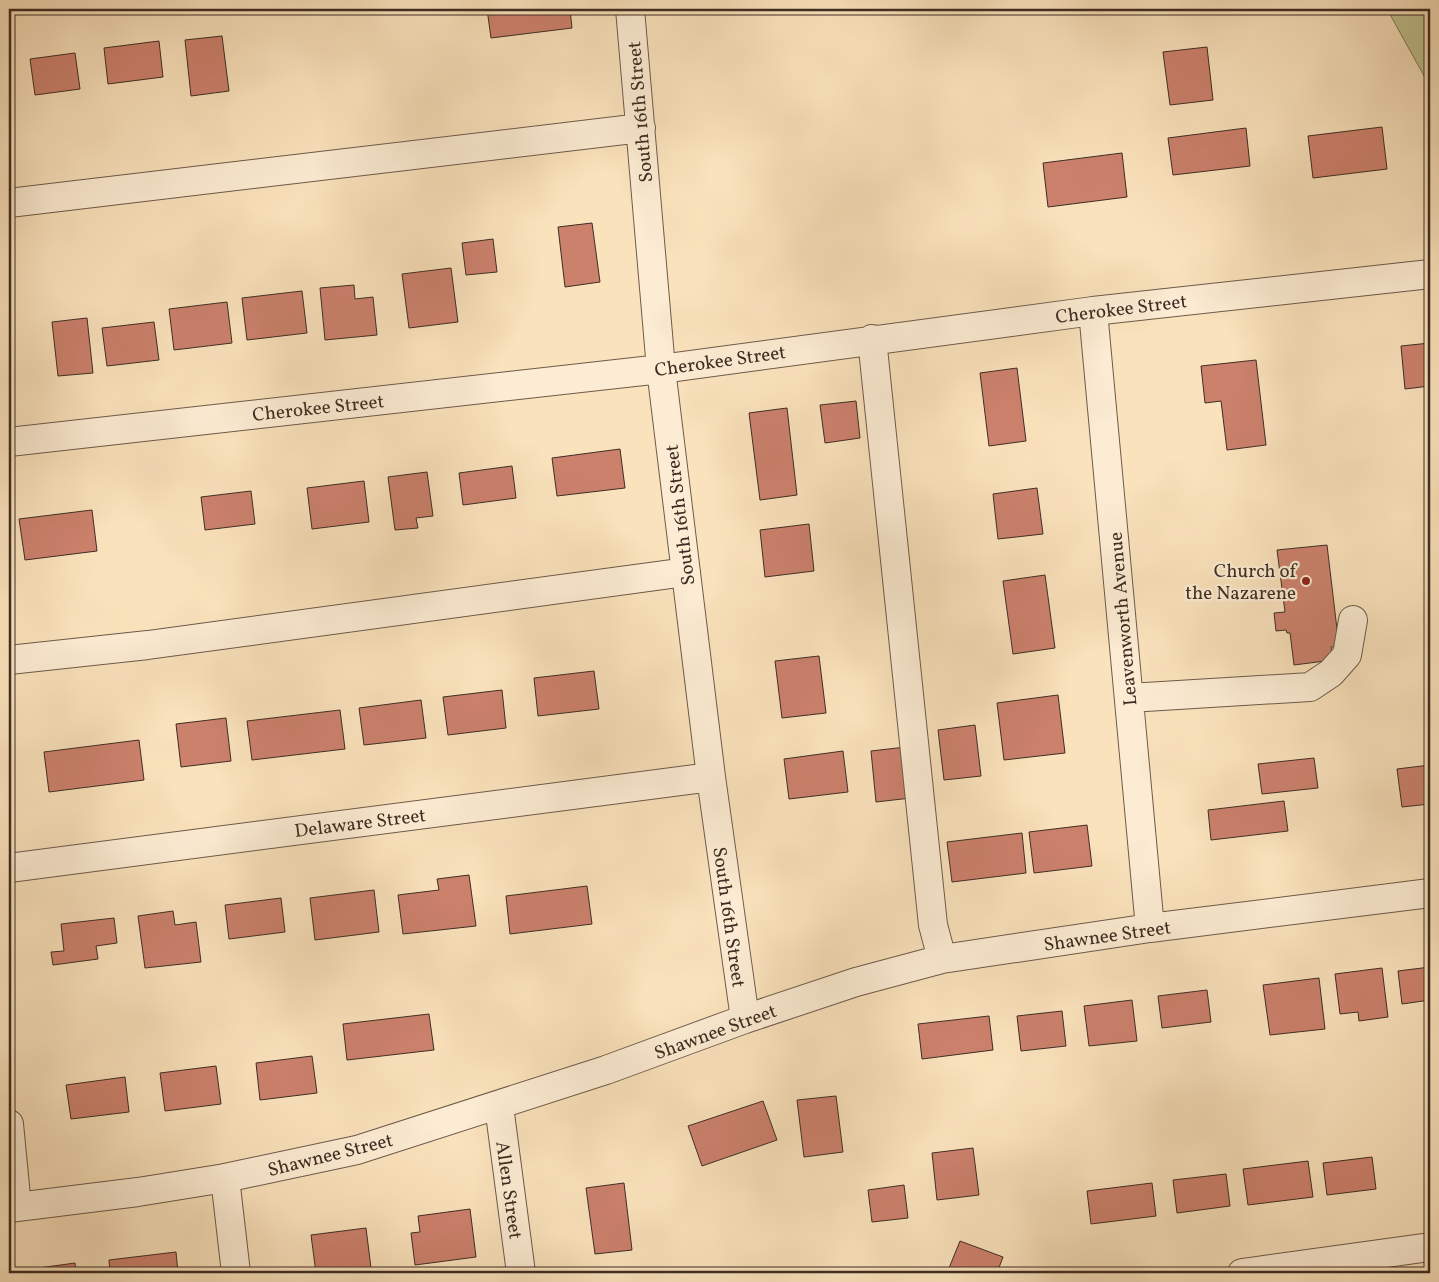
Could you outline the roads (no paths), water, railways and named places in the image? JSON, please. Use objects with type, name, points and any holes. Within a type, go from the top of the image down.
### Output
[{"type":"street","name":"South 16th Street","points":[[630,9],[661,369],[710,777],[745,1019]]},
{"type":"street","points":[[9,203],[641,128]]},
{"type":"street","name":"Cherokee Street","points":[[9,442],[661,369],[1094,310],[1430,274]]},
{"type":"street","name":"Leavenworth Avenue","points":[[1094,310],[1150,928]]},
{"type":"street","points":[[872,339],[932,916],[942,959]]},
{"type":"street","points":[[9,660],[148,645],[686,572]]},
{"type":"street","points":[[1129,698],[1310,687],[1331,673],[1347,655],[1353,620]]},
{"type":"street","name":"Delaware Street","points":[[9,868],[710,777]]},
{"type":"street","name":"Shawnee Street","points":[[13,1207],[138,1192],[225,1178],[357,1150],[499,1106],[606,1070],[745,1019],[856,982],[942,959],[1150,928],[1430,893]]},
{"type":"street","name":"Allen Street","points":[[499,1106],[521,1273]]},
{"type":"street","points":[[9,1124],[13,1207]]},
{"type":"street","points":[[225,1178],[236,1273]]},
{"type":"street","points":[[1242,1273],[1430,1247]]},
{"type":"place","name":"Church of the Nazarene","points":[[1306,581]]}]
